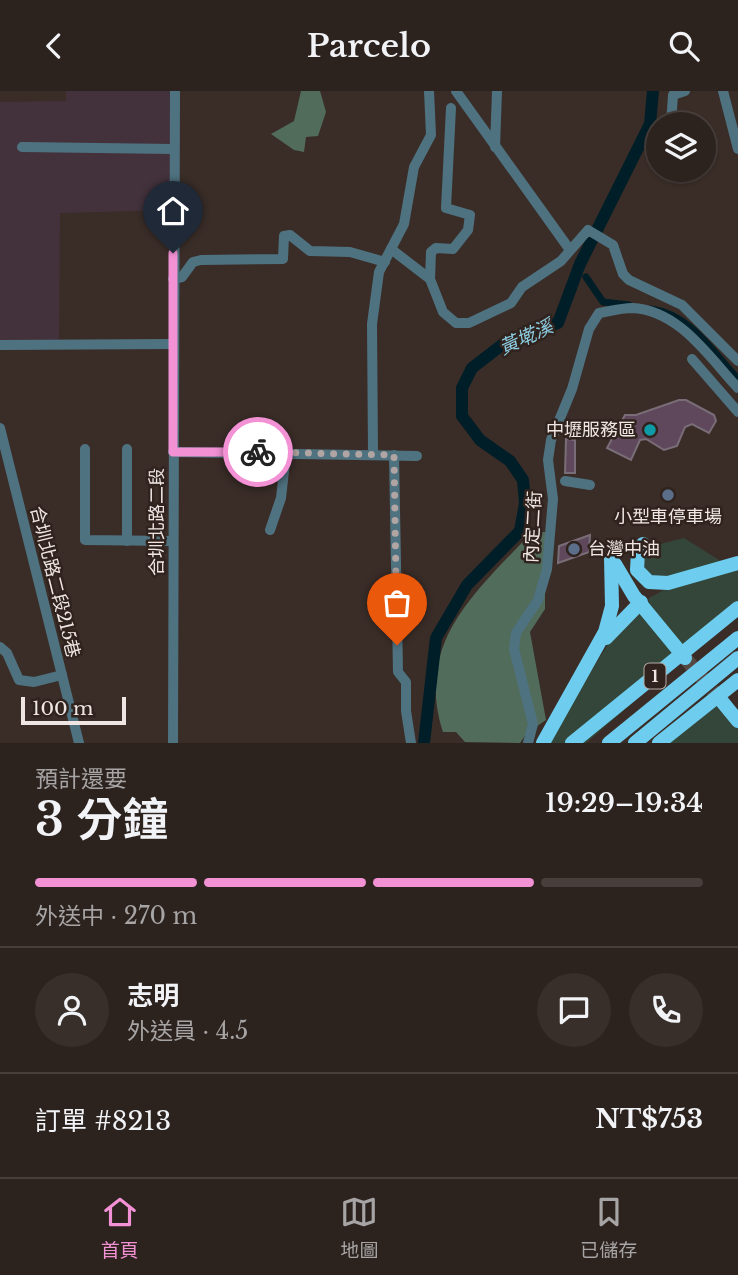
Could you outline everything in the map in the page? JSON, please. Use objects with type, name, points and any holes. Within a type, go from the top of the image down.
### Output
[{"type":"highway","points":[[641,602],[630,561],[643,544],[638,552],[637,570],[649,582],[667,583],[738,563]]},
{"type":"highway","points":[[598,649],[612,606],[611,557],[624,583],[685,658]]},
{"type":"highway","points":[[543,743],[598,649],[623,618],[641,602]]},
{"type":"highway","name":"1","points":[[572,743],[738,608]]},
{"type":"highway","name":"1","points":[[609,743],[738,638]]},
{"type":"highway","name":"1","points":[[635,743],[738,658]]},
{"type":"highway","points":[[659,743],[738,680]]},
{"type":"highway","points":[[720,699],[738,721]]},
{"type":"street","name":"合圳北路二段","points":[[173,743],[172,344],[175,91]]},
{"type":"street","points":[[373,453],[372,324],[379,272],[404,224],[414,167],[431,135],[429,91]]},
{"type":"street","points":[[456,91],[570,250]]},
{"type":"street","points":[[495,147],[497,91]]},
{"type":"street","points":[[672,112],[673,95],[685,91]]},
{"type":"street","points":[[723,91],[734,116],[738,149]]},
{"type":"street","points":[[451,108],[446,208],[470,215],[470,223],[453,249],[431,252],[430,279],[443,312],[456,323],[470,323],[511,303],[522,287],[561,261],[588,230],[603,236],[613,245],[623,274],[629,280],[682,305],[738,361]]},
{"type":"street","points":[[22,147],[173,149]]},
{"type":"street","points":[[173,279],[182,277],[193,262],[283,259],[284,236],[290,235],[310,251],[349,252],[385,262]]},
{"type":"street","points":[[391,249],[430,279]]},
{"type":"street","name":"內定二街","points":[[528,743],[533,724],[514,649],[516,633],[538,600],[547,569],[553,499],[548,460],[551,440],[572,389],[589,329],[599,313],[632,308],[659,313],[676,322],[738,389]]},
{"type":"street","points":[[0,345],[172,344]]},
{"type":"street","points":[[692,359],[738,412]]},
{"type":"street","name":"合圳北路二段215巷","points":[[0,428],[79,743]]},
{"type":"street","points":[[85,449],[85,540],[173,541]]},
{"type":"street","points":[[127,449],[127,541]]},
{"type":"street","points":[[173,452],[373,453],[417,456]]},
{"type":"street","points":[[270,530],[281,498],[286,453]]},
{"type":"street","points":[[394,455],[398,672],[407,682],[406,711],[411,743]]},
{"type":"street","points":[[565,481],[590,485]]},
{"type":"street","points":[[0,647],[7,653],[19,680],[34,682],[62,675]]},
{"type":"shaded area","points":[[66,91],[170,91],[172,210],[60,213],[59,344],[0,343],[0,102],[66,101]]},
{"type":"green space","points":[[301,91],[320,91],[326,112],[318,136],[306,137],[304,152],[294,150],[271,134],[294,121]]},
{"type":"green space","points":[[532,532],[545,532],[545,609],[530,632],[546,720],[527,733],[520,743],[465,742],[456,732],[443,732],[436,700],[437,671],[444,645],[472,598]]},
{"type":"green space","points":[[684,538],[722,562],[671,576],[652,575],[642,571],[645,548]]},
{"type":"green space","points":[[738,566],[738,616],[689,655],[648,602],[649,598],[675,584]]},
{"type":"green space","points":[[641,611],[681,661],[586,743],[547,743],[618,628]]},
{"type":"green space","points":[[716,702],[738,726],[738,743],[666,743]]},
{"type":"building","name":"中壢服務區","points":[[686,400],[714,415],[716,421],[709,433],[692,424],[685,427],[677,446],[664,450],[646,439],[640,440],[631,460],[607,448],[625,415],[636,415]]},
{"type":"building","points":[[566,439],[575,440],[575,473],[565,473]]},
{"type":"building","name":"台灣中油","points":[[590,535],[589,552],[558,563],[559,546]]},
{"type":"waterway","name":"黃墘溪","points":[[424,743],[436,638],[467,585],[520,531],[525,503],[523,480],[510,461],[480,440],[462,416],[462,388],[472,368],[507,341],[558,323],[580,264],[650,124],[653,91]]},
{"type":"waterway","points":[[586,277],[603,302],[629,305]]},
{"type":"waterway","points":[[651,309],[665,312],[689,326],[738,379]]},
{"type":"tunnel","points":[[685,658],[720,699]]},
{"type":"way so far","points":[[258,452],[394,455],[397,645]]},
{"type":"place","name":"中壢服務區","points":[[650,430]]},
{"type":"place","name":"小型車停車場","points":[[668,495]]},
{"type":"place","name":"台灣中油","points":[[574,549]]},
{"type":"route","points":[[173,253],[173,452],[258,452]]}]
